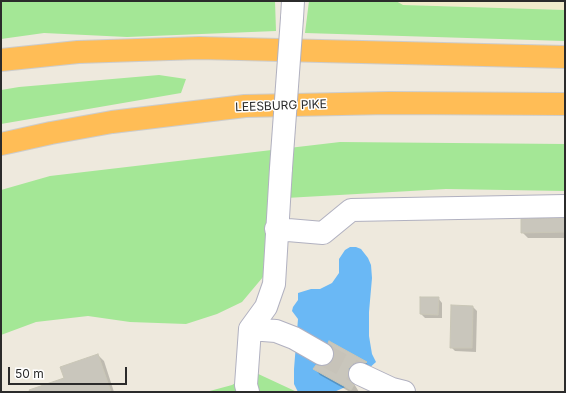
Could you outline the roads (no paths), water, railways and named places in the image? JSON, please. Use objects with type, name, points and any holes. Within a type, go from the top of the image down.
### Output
[{"type":"highway","points":[[1,60],[78,52],[199,48],[565,57]]},
{"type":"highway","name":"LEESBURG PIKE","points":[[1,144],[112,122],[245,106],[389,103],[565,104]]},
{"type":"street","points":[[248,392],[246,385],[250,328],[266,307],[274,284],[276,229],[293,9]]},
{"type":"street","points":[[276,229],[323,233],[351,210],[565,206]]},
{"type":"street","points":[[250,328],[276,330],[294,338],[322,354]]},
{"type":"street","points":[[362,375],[392,389],[404,392]]},
{"type":"water","points":[[350,247],[361,249],[371,265],[372,278],[369,312],[369,336],[372,354],[376,362],[350,385],[334,392],[298,392],[294,384],[294,369],[298,319],[292,311],[298,300],[298,293],[311,289],[320,289],[332,283],[339,273],[339,259],[345,250]]},
{"type":"tunnel","points":[[322,354],[360,374]]}]
